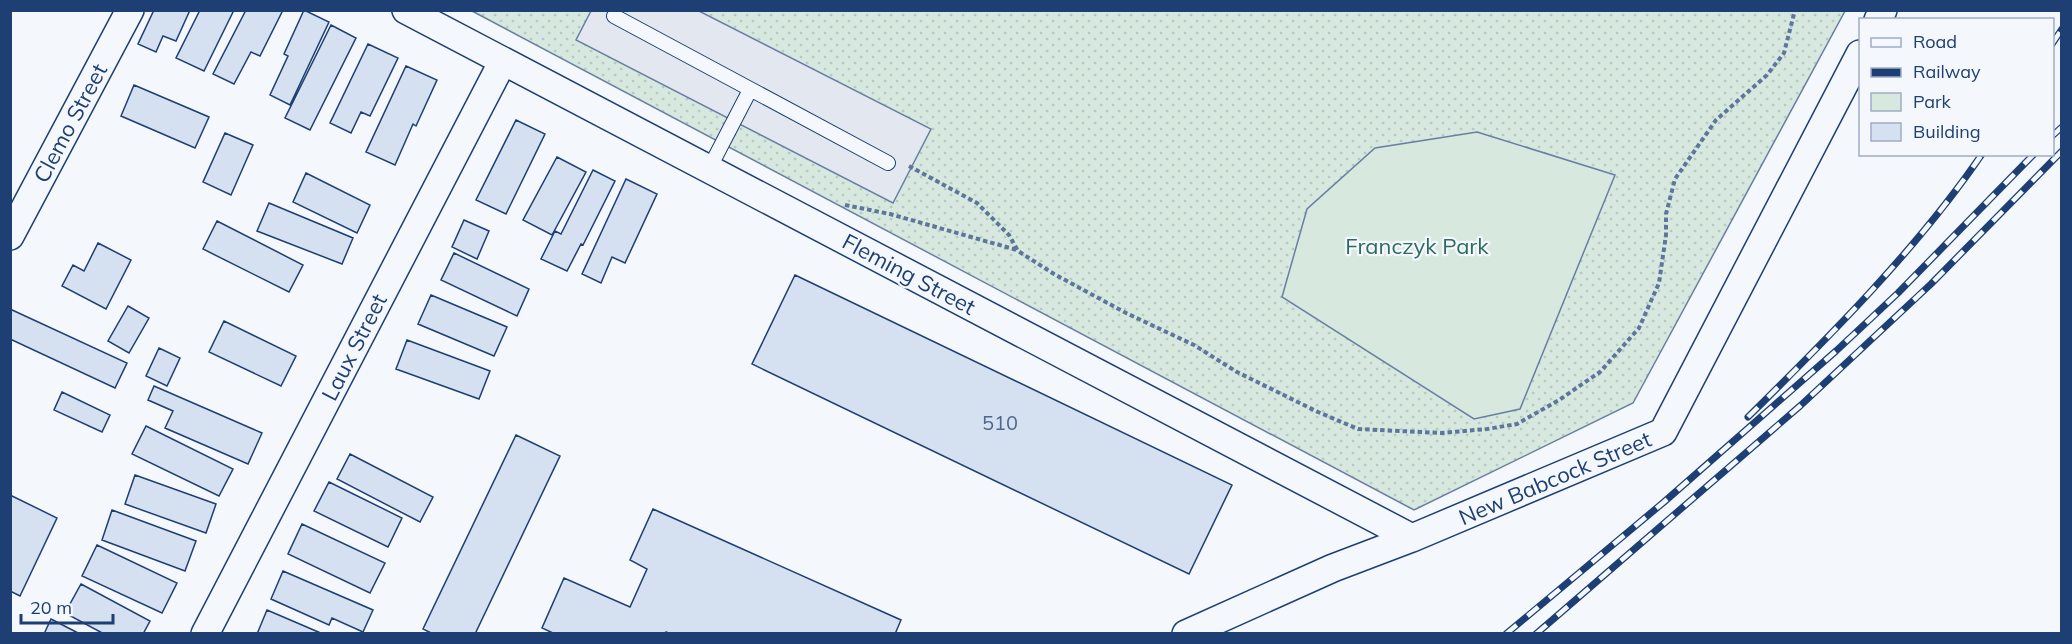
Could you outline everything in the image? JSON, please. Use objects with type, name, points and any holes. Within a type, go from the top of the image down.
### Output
[{"type":"street","name":"Clemo Street","points":[[10,236],[130,10]]},
{"type":"street","name":"Fleming Street","points":[[406,10],[1412,538]]},
{"type":"street","name":"New Babcock Street","points":[[1186,633],[1333,568],[1412,538],[1663,432],[1859,56]]},
{"type":"street","name":"Laux Street","points":[[205,633],[503,61]]},
{"type":"lane","points":[[614,16],[888,163]]},
{"type":"lane","points":[[709,169],[750,90]]},
{"type":"path","points":[[843,205],[890,214],[1018,250],[1062,279],[1194,345],[1237,372],[1358,429],[1441,433],[1517,424],[1559,400],[1600,372],[1639,328],[1659,283],[1666,235],[1666,214],[1675,179],[1716,120],[1767,75],[1784,53],[1795,10]]},
{"type":"path","points":[[888,163],[909,165],[977,203],[1009,235],[1018,250]]},
{"type":"green space","name":"Franczyk Park","points":[[472,11],[1845,11],[1633,403],[1414,510]]},
{"type":"green space","points":[[1477,132],[1615,175],[1520,409],[1474,419],[1282,297],[1307,209],[1375,148]]},
{"type":"shaded area","points":[[591,11],[699,11],[931,129],[893,203],[576,40]]},
{"type":"building","points":[[154,10],[190,10],[176,41],[163,36],[156,52],[138,44]]},
{"type":"building","points":[[200,10],[234,10],[204,71],[176,58]]},
{"type":"building","points":[[246,10],[283,10],[260,56],[251,52],[234,84],[213,74]]},
{"type":"building","points":[[304,10],[329,22],[290,105],[270,95],[288,56],[284,54]]},
{"type":"building","points":[[331,25],[356,38],[310,130],[285,118]]},
{"type":"building","points":[[368,44],[398,58],[370,116],[361,112],[351,133],[330,123]]},
{"type":"building","points":[[406,66],[437,80],[416,126],[413,124],[395,165],[366,152]]},
{"type":"building","points":[[134,85],[209,117],[195,148],[121,116]]},
{"type":"building","points":[[516,120],[545,134],[506,214],[476,200]]},
{"type":"building","points":[[225,133],[253,145],[231,195],[203,182]]},
{"type":"building","points":[[557,157],[586,172],[552,235],[523,220]]},
{"type":"building","points":[[593,170],[615,181],[583,245],[581,244],[567,271],[541,259],[555,231],[561,234]]},
{"type":"building","points":[[306,173],[370,205],[357,233],[293,202]]},
{"type":"building","points":[[626,179],[657,194],[625,263],[612,257],[601,283],[582,274]]},
{"type":"building","points":[[269,203],[353,238],[342,264],[257,231]]},
{"type":"building","points":[[464,220],[489,231],[477,259],[452,247]]},
{"type":"building","points":[[217,221],[303,265],[289,292],[203,249]]},
{"type":"building","points":[[98,243],[131,260],[106,309],[62,286],[73,265],[84,271]]},
{"type":"building","points":[[454,253],[529,289],[517,316],[441,280]]},
{"type":"building","points":[[795,275],[1232,485],[1189,574],[752,364]]},
{"type":"building","points":[[431,295],[507,327],[494,356],[418,324]]},
{"type":"building","points":[[128,306],[149,318],[129,353],[108,341]]},
{"type":"building","points":[[10,309],[127,363],[115,388],[10,339]]},
{"type":"building","points":[[224,321],[296,356],[281,386],[209,352]]},
{"type":"building","points":[[407,340],[490,371],[479,399],[396,369]]},
{"type":"building","points":[[159,348],[180,358],[167,386],[146,376]]},
{"type":"building","points":[[154,386],[262,433],[248,464],[165,428],[173,411],[148,400]]},
{"type":"building","points":[[62,392],[110,415],[102,432],[54,410]]},
{"type":"building","points":[[146,426],[233,469],[219,496],[132,454]]},
{"type":"building","points":[[516,435],[560,456],[475,634],[433,634],[423,629]]},
{"type":"building","points":[[350,454],[433,497],[420,522],[337,479]]},
{"type":"building","points":[[135,475],[216,504],[206,533],[125,504]]},
{"type":"building","points":[[329,482],[402,518],[388,547],[314,511]]},
{"type":"building","points":[[10,495],[57,518],[20,596],[10,591]]},
{"type":"building","points":[[653,509],[901,620],[895,634],[671,634],[666,632],[665,634],[555,634],[542,628],[564,578],[630,607],[647,569],[630,560]]},
{"type":"building","points":[[112,510],[196,541],[185,571],[102,540]]},
{"type":"building","points":[[302,524],[385,563],[370,593],[288,554]]},
{"type":"building","points":[[97,545],[177,583],[162,613],[82,576]]},
{"type":"building","points":[[283,571],[373,610],[363,632],[332,618],[329,625],[271,599]]},
{"type":"building","points":[[81,584],[150,621],[143,634],[104,634],[65,613]]},
{"type":"building","points":[[267,610],[323,634],[257,634]]},
{"type":"building","points":[[51,619],[80,634],[44,634]]},
{"type":"railway","points":[[2054,41],[2062,29]]},
{"type":"railway","points":[[2054,134],[2062,127]]},
{"type":"railway","points":[[1536,634],[1800,406],[1931,284],[2062,151]]},
{"type":"railway","points":[[1748,417],[1871,291],[1930,224],[1981,156]]},
{"type":"railway","points":[[1506,634],[1664,502],[1836,351],[1898,293],[2032,156]]}]
